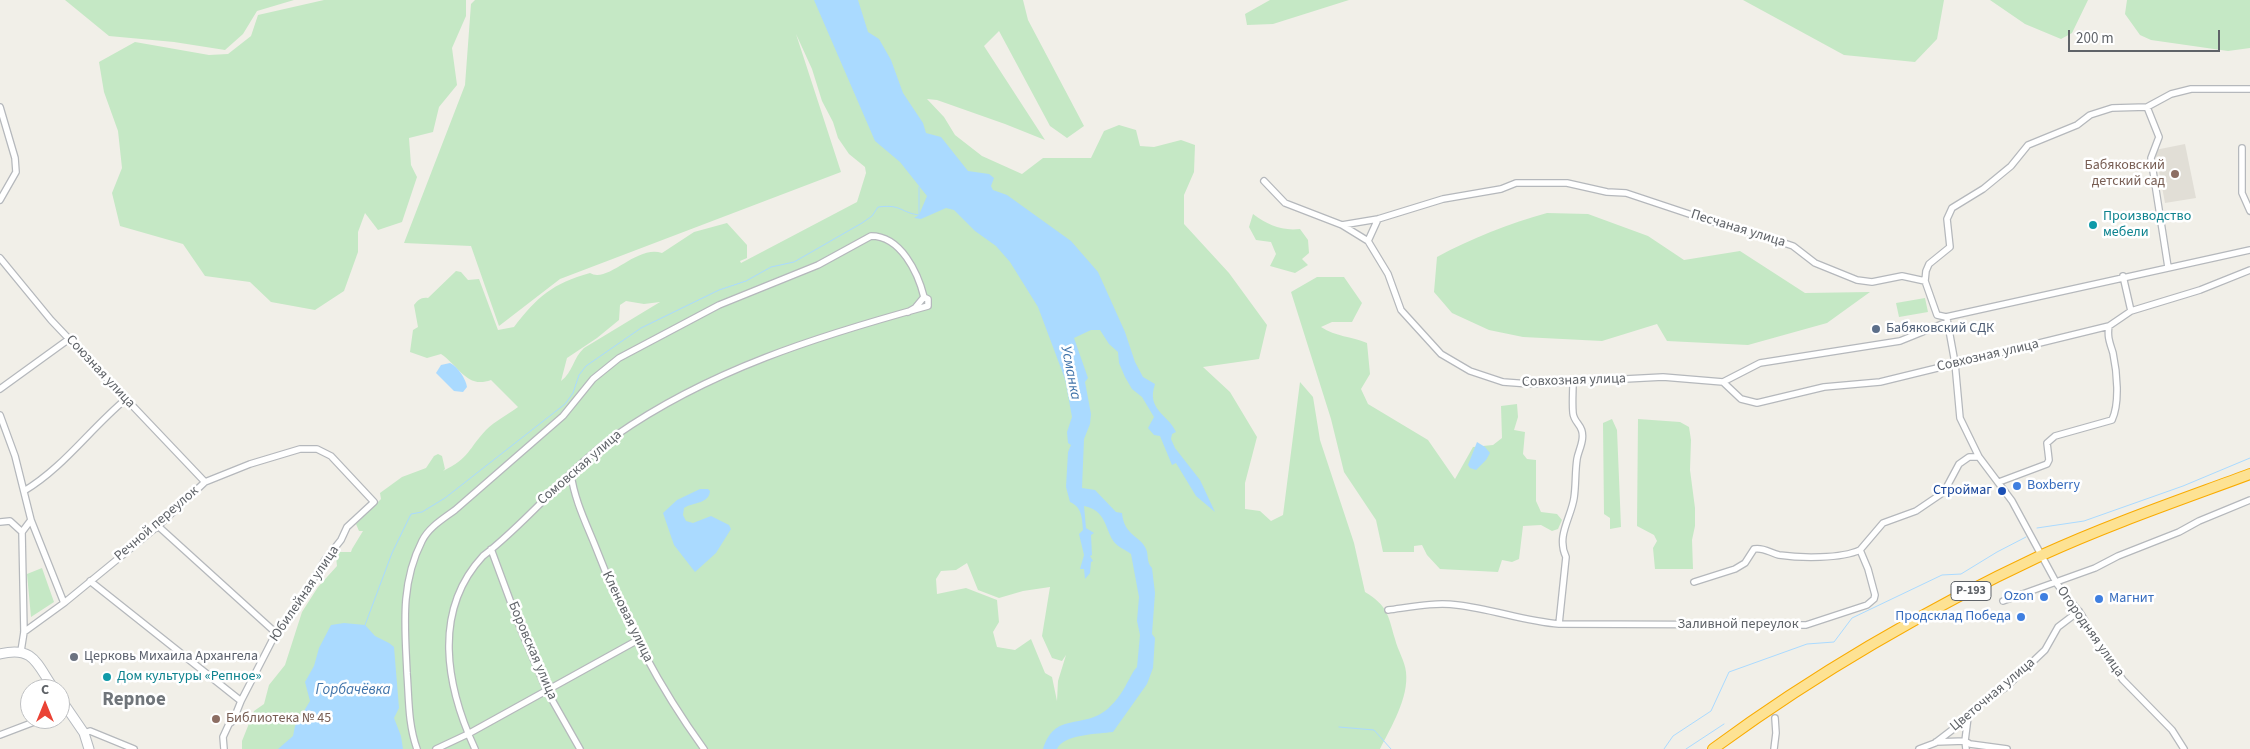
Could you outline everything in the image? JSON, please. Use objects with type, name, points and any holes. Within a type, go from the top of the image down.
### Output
[{"type":"highway","name":"Р-193","points":[[1713,749],[1810,683],[1881,640],[2042,555],[2150,510],[2250,474]]},
{"type":"street","points":[[1947,320],[1937,315],[1925,281],[1929,264],[1950,247],[1946,219],[1952,208],[1982,189],[2011,166],[2028,145],[2077,125],[2090,115],[2112,108],[2147,107],[2171,94],[2191,89],[2250,89]]},
{"type":"street","points":[[0,107],[16,172],[0,200]]},
{"type":"street","points":[[2147,107],[2159,137],[2151,158],[2168,267]]},
{"type":"street","points":[[2242,148],[2242,193],[2250,211]]},
{"type":"street","points":[[1264,181],[1285,203],[1342,225],[1368,241],[1378,219]]},
{"type":"street","name":"Песчаная улица","points":[[1342,225],[1378,219],[1443,199],[1501,189],[1516,183],[1567,183],[1607,192],[1626,193],[1728,227],[1766,236],[1792,246],[1815,264],[1857,280],[1872,282],[1902,276],[1925,281]]},
{"type":"street","name":"Сомовская улица","points":[[417,749],[409,718],[404,608],[408,583],[422,541],[436,524],[455,510],[563,416],[598,373],[629,352],[740,296],[818,264],[872,236],[878,236],[890,242],[905,256],[912,266],[924,297],[928,299],[928,306],[787,349],[695,387],[614,437],[571,474],[475,565],[466,577],[456,597],[451,613],[449,644],[456,697],[475,749]]},
{"type":"street","name":"Совхозная улица","points":[[1368,241],[1388,274],[1401,310],[1441,354],[1470,371],[1503,382],[1530,384],[1663,378],[1723,382],[1741,399],[1757,403],[1824,387],[1880,382],[2055,341],[2109,326],[2131,311],[2200,290],[2250,270]]},
{"type":"street","points":[[1723,382],[1760,363],[1900,341],[1947,320],[2123,276],[2250,250]]},
{"type":"street","name":"Союзная улица","points":[[0,258],[69,339],[205,482]]},
{"type":"street","points":[[2123,276],[2131,311]]},
{"type":"street","name":"Огородняя улица","points":[[1947,320],[1955,363],[1960,418],[1979,457],[2012,501],[2057,584],[2079,611],[2105,656],[2123,680],[2172,730],[2184,749]]},
{"type":"street","points":[[1999,482],[2047,464],[2049,460],[2047,443],[2055,436],[2112,420],[2115,413],[2115,374],[2113,354],[2108,336],[2109,326]]},
{"type":"street","points":[[0,389],[69,339]]},
{"type":"street","points":[[1560,624],[1566,556],[1562,549],[1562,536],[1565,523],[1571,512],[1576,461],[1582,440],[1582,429],[1573,412],[1573,382]]},
{"type":"street","points":[[24,490],[42,480],[105,416],[126,399]]},
{"type":"street","points":[[0,416],[15,456],[31,520],[64,604]]},
{"type":"street","name":"Речной переулок","points":[[24,632],[64,604],[158,526],[205,482],[250,464],[300,449],[316,450],[331,456],[374,502]]},
{"type":"street","points":[[1694,582],[1735,570],[1745,563],[1754,549],[1761,548],[1777,554],[1792,556],[1849,555],[1860,550],[1883,523],[1916,511],[1944,492],[1959,464],[1969,457],[1979,457]]},
{"type":"street","name":"Кленовая улица","points":[[571,474],[573,490],[601,562],[636,641],[681,716],[704,749]]},
{"type":"street","points":[[2003,601],[2048,584],[2057,584],[2250,500]]},
{"type":"street","name":"Юбилейная улица","points":[[224,749],[223,737],[229,724],[233,721],[241,701],[276,633],[302,598],[324,560],[341,540],[347,526],[374,502]]},
{"type":"street","points":[[21,651],[24,632],[22,532],[31,520]]},
{"type":"street","points":[[0,522],[10,521],[22,532]]},
{"type":"street","points":[[158,526],[276,633]]},
{"type":"street","name":"Боровская улица","points":[[491,549],[521,630],[547,691],[580,749]]},
{"type":"street","name":"Заливной переулок","points":[[1388,610],[1438,604],[1458,605],[1533,621],[1560,624],[1806,625],[1867,605],[1874,599],[1875,595],[1868,569],[1860,550]]},
{"type":"street","points":[[90,581],[241,701]]},
{"type":"street","name":"Цветочная улица","points":[[1919,749],[1936,742],[1968,717],[1979,704],[2005,688],[2045,650],[2058,626],[2079,611]]},
{"type":"street","points":[[436,749],[468,734],[636,641]]},
{"type":"street","points":[[0,654],[21,651],[31,656],[47,679]]},
{"type":"street","points":[[70,715],[87,732],[134,749]]},
{"type":"street","points":[[1966,749],[1968,717]]},
{"type":"street","points":[[1774,749],[1775,718]]},
{"type":"street","points":[[0,734],[20,727]]},
{"type":"street","points":[[87,732],[89,749]]},
{"type":"street","points":[[1936,742],[1965,741],[1970,744],[2007,749]]},
{"type":"street","name":"Огородняя улица","points":[[2178,749],[2184,749]]},
{"type":"shaded area","name":"Бабяковский детский сад","points":[[2185,144],[2196,198],[2165,203],[2155,150]]},
{"type":"green space","points":[[65,0],[294,0],[257,11],[243,34],[225,50],[174,42],[109,36]]},
{"type":"green space","points":[[324,0],[466,0],[466,16],[452,48],[457,85],[439,107],[433,132],[409,138],[411,165],[417,177],[402,222],[378,230],[365,213],[358,232],[358,252],[344,291],[315,310],[271,302],[250,282],[205,276],[183,244],[120,226],[112,193],[122,168],[118,131],[104,92],[99,62],[135,42],[209,55],[228,54],[251,36],[258,15]]},
{"type":"green space","points":[[475,0],[1023,0],[1028,20],[1084,126],[1067,138],[1050,126],[999,31],[984,46],[1045,140],[937,100],[927,99],[944,117],[955,135],[982,156],[1022,174],[1043,158],[1091,158],[1104,131],[1119,125],[1136,130],[1140,146],[1154,147],[1181,140],[1195,145],[1194,172],[1184,195],[1184,224],[1229,273],[1267,325],[1259,359],[1203,367],[1230,392],[1257,437],[1245,483],[1245,509],[1260,511],[1271,521],[1283,515],[1300,382],[1313,397],[1320,440],[1354,543],[1365,592],[1373,597],[1386,612],[1406,672],[1405,692],[1402,702],[1380,749],[242,749],[242,741],[254,711],[264,704],[269,685],[285,665],[302,612],[318,587],[337,566],[336,557],[339,552],[351,552],[363,531],[359,531],[356,524],[381,499],[380,493],[402,477],[426,468],[434,456],[438,454],[442,456],[445,469],[443,471],[459,462],[490,427],[518,407],[491,380],[476,382],[470,379],[441,354],[427,358],[410,352],[413,330],[418,327],[414,305],[417,302],[422,298],[428,298],[456,271],[461,272],[468,280],[479,279],[498,330],[514,327],[538,299],[566,281],[590,273],[597,275],[605,273],[643,254],[652,252],[662,253],[694,232],[727,223],[747,245],[747,258],[740,261],[741,263],[857,202],[866,173],[865,167],[849,154],[838,138],[833,122],[822,101],[812,69],[796,34],[841,172],[560,279],[499,326],[471,246],[404,243],[465,85],[471,4]],"holes":[[[626,301],[644,304],[660,302],[584,348],[561,381],[567,358],[597,338],[619,320],[620,305]],[[967,563],[978,590],[999,598],[1023,591],[1050,587],[1042,636],[1052,658],[1062,661],[1066,655],[1058,681],[1057,701],[1052,677],[1045,673],[1031,639],[1015,650],[997,647],[993,632],[999,622],[997,600],[966,588],[937,594],[936,579],[941,571],[956,570]]]},
{"type":"green space","points":[[1270,0],[1349,0],[1273,24],[1247,25],[1245,14]]},
{"type":"green space","points":[[1743,0],[1944,0],[1937,39],[1915,62],[1844,55]]},
{"type":"green space","points":[[1990,0],[2088,0],[2072,33],[2061,39],[2025,24]]},
{"type":"green space","points":[[2127,0],[2250,0],[2250,48],[2228,51],[2151,40],[2140,35],[2125,14]]},
{"type":"green space","points":[[1547,213],[1588,214],[1648,236],[1684,260],[1740,251],[1805,293],[1870,292],[1827,323],[1748,345],[1667,341],[1657,324],[1602,341],[1523,337],[1489,330],[1452,313],[1434,292],[1437,257],[1490,232]]},
{"type":"green space","points":[[1253,214],[1275,226],[1287,229],[1300,229],[1308,240],[1309,253],[1302,259],[1308,265],[1295,273],[1270,266],[1276,254],[1271,242],[1256,240],[1249,227]]},
{"type":"green space","points":[[1317,277],[1344,277],[1362,303],[1352,322],[1332,322],[1321,327],[1332,333],[1367,343],[1370,374],[1361,389],[1368,404],[1428,440],[1455,479],[1473,447],[1493,445],[1502,438],[1501,406],[1517,404],[1518,417],[1514,430],[1525,432],[1523,454],[1527,459],[1536,460],[1536,501],[1541,512],[1557,514],[1562,520],[1558,529],[1552,531],[1541,525],[1523,526],[1519,559],[1512,562],[1502,560],[1498,572],[1440,569],[1427,555],[1422,545],[1414,546],[1414,552],[1383,552],[1376,520],[1344,472],[1331,419],[1291,292]]},
{"type":"green space","points":[[1925,298],[1928,312],[1899,317],[1896,303]]},
{"type":"green space","points":[[1612,419],[1617,430],[1621,527],[1610,529],[1610,518],[1604,514],[1603,423]]},
{"type":"green space","points":[[1638,419],[1680,422],[1689,427],[1691,440],[1690,470],[1695,508],[1695,526],[1692,540],[1693,569],[1655,569],[1653,548],[1657,541],[1654,535],[1637,526]]},
{"type":"green space","points":[[42,568],[54,602],[31,617],[27,574]]},
{"type":"water","name":"Усманка","points":[[814,0],[858,0],[868,32],[879,39],[891,60],[903,93],[923,123],[926,133],[941,137],[968,171],[989,174],[994,178],[991,186],[993,190],[1007,195],[1071,241],[1098,272],[1125,332],[1135,362],[1143,377],[1155,384],[1153,400],[1159,411],[1176,432],[1172,434],[1171,439],[1175,448],[1200,480],[1215,512],[1196,496],[1176,463],[1172,465],[1160,436],[1154,435],[1148,428],[1154,417],[1142,397],[1132,389],[1125,377],[1119,363],[1118,352],[1109,344],[1100,330],[1091,330],[1074,338],[1088,378],[1085,382],[1091,414],[1090,424],[1084,439],[1082,488],[1095,490],[1116,512],[1122,513],[1123,521],[1129,531],[1144,545],[1147,551],[1152,568],[1155,593],[1152,634],[1155,638],[1153,668],[1147,684],[1113,732],[1074,738],[1067,740],[1057,749],[1043,749],[1048,737],[1061,725],[1096,716],[1105,711],[1114,702],[1137,667],[1140,635],[1137,621],[1139,597],[1131,554],[1114,542],[1097,511],[1084,506],[1086,528],[1094,533],[1091,535],[1092,555],[1090,556],[1093,561],[1091,562],[1090,573],[1085,579],[1084,569],[1080,569],[1084,555],[1079,534],[1083,530],[1082,517],[1077,507],[1070,502],[1066,487],[1068,452],[1071,445],[1068,443],[1067,432],[1072,417],[1065,379],[1038,307],[1010,262],[996,246],[975,231],[954,210],[946,208],[921,219],[914,218],[919,215],[927,196],[900,162],[875,141]]},
{"type":"water","points":[[450,363],[459,370],[465,380],[467,387],[463,392],[454,391],[436,373],[441,365]]},
{"type":"water","points":[[1477,442],[1490,453],[1476,470],[1468,465]]},
{"type":"water","points":[[700,489],[708,489],[710,491],[709,495],[704,501],[684,508],[683,515],[686,521],[693,523],[711,516],[729,525],[731,529],[716,553],[695,572],[674,545],[663,513],[677,500]]},
{"type":"water","name":"Горбачёвка","points":[[344,623],[365,625],[375,636],[394,647],[399,708],[394,718],[401,736],[403,749],[278,749],[293,736],[295,726],[310,701],[305,682],[314,666],[319,648],[331,625]]},
{"type":"waterway","points":[[365,625],[392,553],[411,514],[422,512],[445,498],[565,404],[573,393],[579,375],[586,366],[641,328],[719,290],[746,281],[771,267],[794,262],[862,223],[872,216],[878,207],[896,207],[919,215],[919,187]]},
{"type":"waterway","points":[[2037,528],[2084,521],[2183,486],[2250,458]]},
{"type":"waterway","points":[[1664,749],[1673,736],[1711,711],[1729,672],[1807,644],[1834,642],[1852,618],[1942,575],[1961,574],[2026,537]]},
{"type":"waterway","points":[[1686,749],[1724,724]]},
{"type":"waterway","points":[[1339,727],[1374,730],[1391,749]]},
{"type":"place","name":"Бабяковский детский сад","points":[[2175,174]]},
{"type":"place","name":"Производство мебели","points":[[2093,225]]},
{"type":"place","name":"Бабяковский СДК","points":[[1876,329]]},
{"type":"place","name":"Boxberry","points":[[2017,486]]},
{"type":"place","name":"Строймаг","points":[[2002,491]]},
{"type":"place","name":"Ozon","points":[[2044,597]]},
{"type":"place","name":"Магнит","points":[[2099,599]]},
{"type":"place","name":"Продсклад Победа","points":[[2021,617]]},
{"type":"place","name":"Церковь Михаила Архангела","points":[[74,657]]},
{"type":"place","name":"Дом культуры «Репное»","points":[[107,677]]},
{"type":"place","name":"Библиотека № 45","points":[[216,719]]},
{"type":"district","name":"Repnoe","points":[[134,701]]}]
